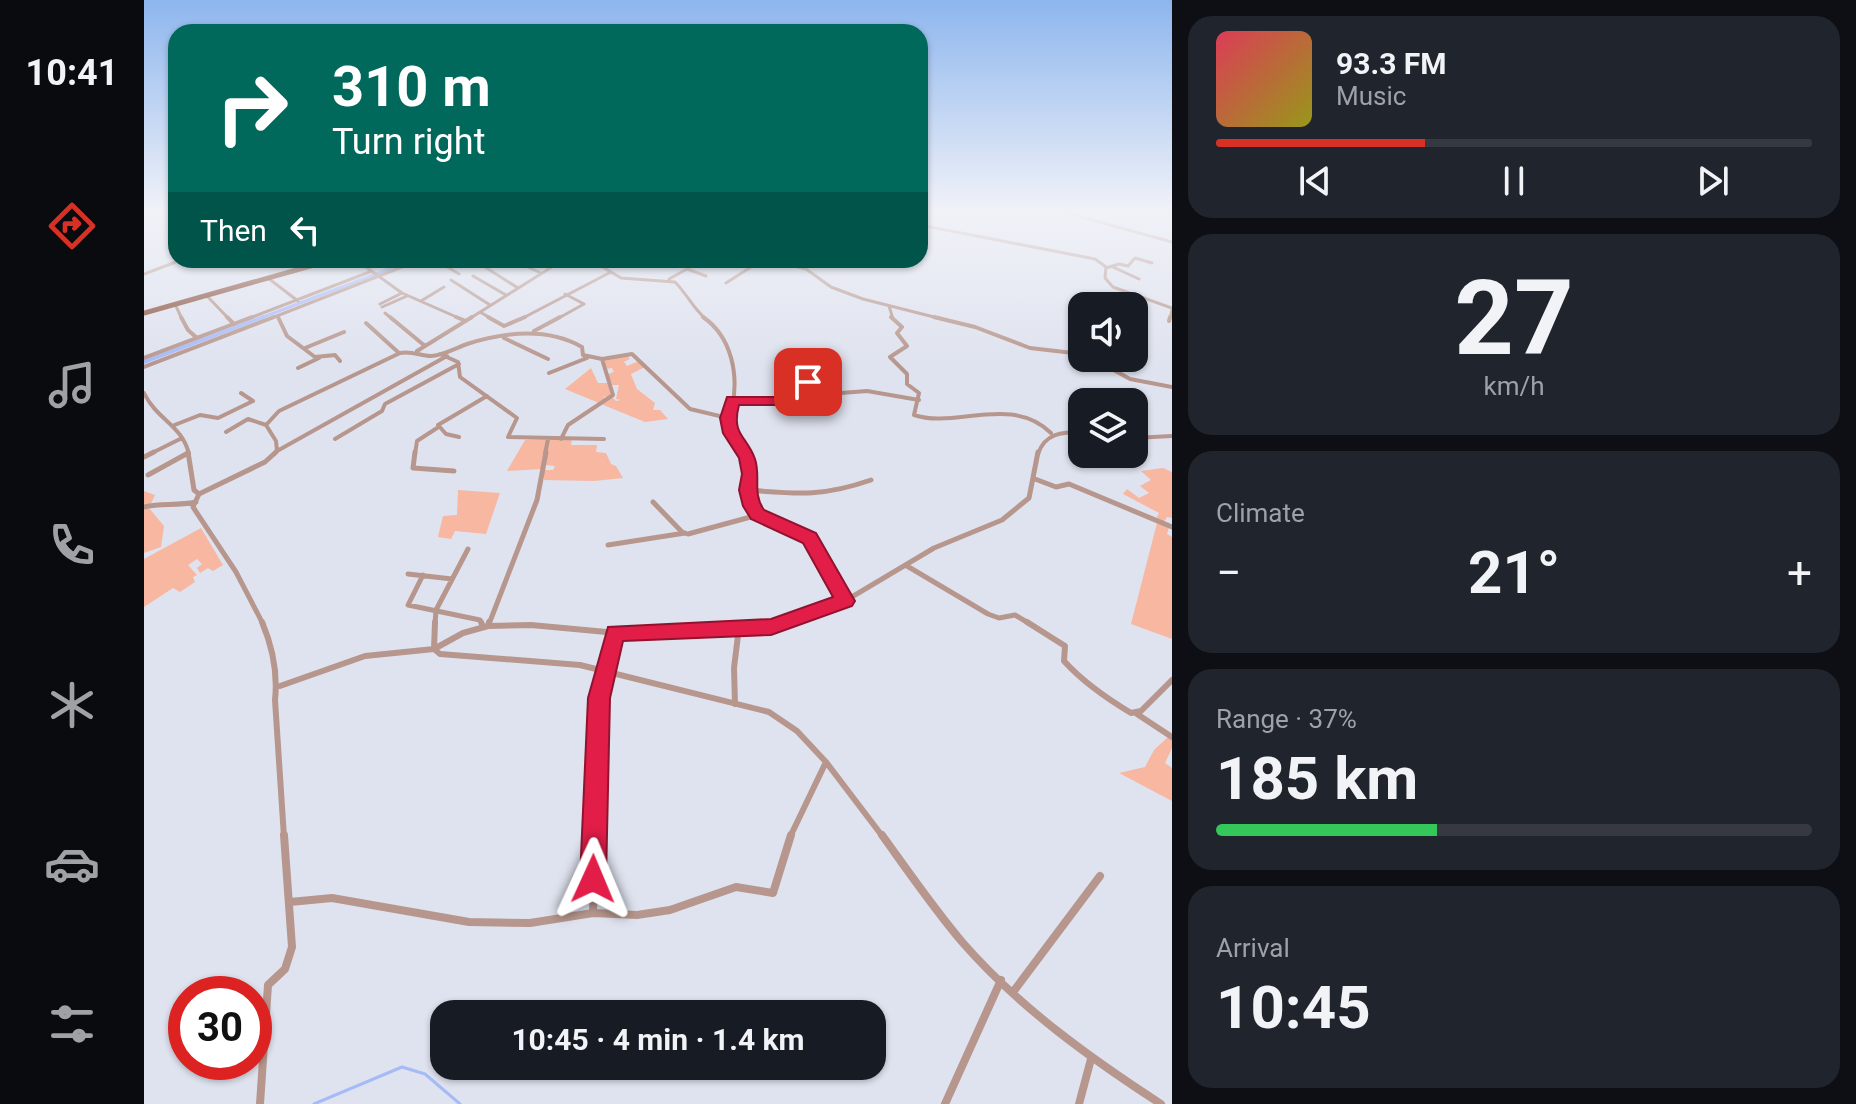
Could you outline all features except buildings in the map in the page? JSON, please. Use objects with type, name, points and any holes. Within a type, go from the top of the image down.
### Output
[{"type":"highway","points":[[144,313],[304,268]]},
{"type":"street","points":[[1099,262],[1139,279]]},
{"type":"street","points":[[1109,268],[1119,264],[1128,266],[1132,262]]},
{"type":"street","points":[[1147,262],[1152,263]]},
{"type":"street","points":[[144,274],[168,265]]},
{"type":"street","points":[[367,268],[402,293],[466,321]]},
{"type":"street","points":[[144,358],[395,268]]},
{"type":"street","points":[[449,268],[459,274]]},
{"type":"street","points":[[487,268],[518,288]]},
{"type":"street","points":[[529,268],[542,274]]},
{"type":"street","points":[[266,425],[285,407],[400,353],[416,351],[551,268]]},
{"type":"street","points":[[606,268],[621,278],[668,279],[685,268],[694,268],[706,276]]},
{"type":"street","points":[[726,283],[749,268]]},
{"type":"street","points":[[797,268],[813,273],[839,291],[975,327],[1030,348],[1068,352]]},
{"type":"street","points":[[1109,268],[1106,281],[1113,287],[1172,309],[1169,321]]},
{"type":"street","points":[[480,312],[504,326],[509,325],[612,271]]},
{"type":"street","points":[[144,367],[278,316],[376,274]]},
{"type":"street","points":[[473,276],[507,296]]},
{"type":"street","points":[[268,278],[298,301]]},
{"type":"street","points":[[668,279],[690,297],[696,312],[716,326],[734,361],[728,418],[730,433],[747,457],[750,474],[747,490],[758,515]]},
{"type":"street","points":[[451,280],[491,305]]},
{"type":"street","points":[[421,301],[444,287]]},
{"type":"street","points":[[402,293],[381,305],[408,295]]},
{"type":"street","points":[[529,333],[584,304],[565,294]]},
{"type":"street","points":[[207,296],[234,324]]},
{"type":"street","points":[[175,304],[188,330],[197,338]]},
{"type":"street","points":[[889,306],[891,317],[902,327],[897,333],[907,346],[890,357],[907,374],[907,384],[919,393],[914,415],[942,420],[972,414],[1012,417],[1036,421],[1051,433],[1068,432]]},
{"type":"street","points":[[385,313],[425,346]]},
{"type":"street","points":[[278,316],[287,336],[319,358]]},
{"type":"street","points":[[366,323],[389,347],[400,353]]},
{"type":"street","points":[[304,348],[344,332]]},
{"type":"street","points":[[416,351],[428,357],[474,342],[549,332],[582,347],[587,358]]},
{"type":"street","points":[[503,338],[548,359]]},
{"type":"street","points":[[440,354],[459,363]]},
{"type":"street","points":[[549,373],[587,358],[632,354],[690,409],[728,418]]},
{"type":"street","points":[[298,368],[319,358],[336,355],[340,361]]},
{"type":"street","points":[[144,507],[158,504],[174,507],[198,498],[447,356]]},
{"type":"street","points":[[561,439],[568,425],[613,395],[602,359]]},
{"type":"street","points":[[459,363],[460,377],[517,418],[508,437],[604,439]]},
{"type":"street","points":[[335,439],[382,411],[385,404],[459,363]]},
{"type":"street","points":[[1117,372],[1130,379],[1172,387]]},
{"type":"street","points":[[732,401],[792,402],[805,382],[841,393],[876,392],[919,400]]},
{"type":"street","points":[[144,393],[153,414],[179,430],[188,453],[198,498]]},
{"type":"street","points":[[172,426],[195,415],[210,414],[218,418],[253,401],[241,393]]},
{"type":"street","points":[[454,471],[413,468],[417,441],[487,396]]},
{"type":"street","points":[[226,432],[248,419],[266,425],[276,441],[277,451]]},
{"type":"street","points":[[437,428],[459,437]]},
{"type":"street","points":[[280,686],[365,656],[434,649],[486,626],[521,624],[615,633],[771,627],[845,601],[934,548],[1002,520],[1029,498],[1035,479],[1038,449],[1051,433]]},
{"type":"street","points":[[1148,437],[1172,436]]},
{"type":"street","points":[[144,457],[182,438]]},
{"type":"street","points":[[486,626],[537,500],[548,439]]},
{"type":"street","points":[[148,475],[188,453]]},
{"type":"street","points":[[1035,479],[1056,487],[1069,484],[1172,527]]},
{"type":"street","points":[[747,490],[803,494],[836,492],[871,480]]},
{"type":"street","points":[[198,498],[193,507],[238,572],[277,665],[280,686],[275,700],[292,947],[285,969],[268,985],[260,1104]]},
{"type":"street","points":[[653,502],[686,533]]},
{"type":"street","points":[[608,545],[686,533],[758,515],[809,538],[845,601]]},
{"type":"street","points":[[434,649],[436,610],[468,549]]},
{"type":"street","points":[[907,566],[988,614],[999,618],[1015,615],[1065,646],[1064,661],[1071,669],[1112,702],[1172,737]]},
{"type":"street","points":[[408,574],[452,579]]},
{"type":"street","points":[[423,575],[408,605],[480,620],[486,626]]},
{"type":"street","points":[[735,704],[734,668],[739,627]]},
{"type":"street","points":[[593,913],[599,779],[598,717],[604,669],[615,633]]},
{"type":"street","points":[[434,649],[440,654],[519,658],[604,669],[769,712],[797,731],[826,762],[963,943],[1013,992],[1091,1059],[1161,1104]]},
{"type":"street","points":[[1137,714],[1172,680]]},
{"type":"street","points":[[290,902],[332,898],[469,922],[530,923],[593,913],[637,915],[670,910],[736,887],[773,893],[790,837],[826,762]]},
{"type":"street","points":[[1013,992],[1100,876]]},
{"type":"street","points":[[945,1104],[1001,980]]},
{"type":"street","points":[[1079,1104],[1091,1059]]},
{"type":"shaded area","points":[[627,355],[630,359],[624,362],[627,366],[639,361],[645,367],[631,374],[637,389],[655,403],[653,410],[660,410],[668,419],[645,422],[601,404],[612,397],[616,401],[621,400],[616,399],[619,385],[612,385],[608,374],[614,372],[612,368],[606,369],[604,359]]},
{"type":"shaded area","points":[[591,368],[598,383],[610,383],[612,395],[607,398],[603,396],[606,400],[599,403],[565,389]]},
{"type":"shaded area","points":[[572,439],[571,445],[597,445],[596,452],[606,453],[623,478],[544,480],[544,470],[553,470],[555,466],[545,465],[542,469],[507,471],[525,440]]},
{"type":"shaded area","points":[[1163,468],[1172,472],[1172,518],[1167,517],[1164,522],[1156,519],[1159,513],[1123,494],[1127,489],[1139,498],[1149,493],[1140,486],[1151,480],[1141,471]]},
{"type":"shaded area","points":[[458,490],[500,493],[486,534],[455,531],[451,539],[438,537],[443,516],[457,515]]},
{"type":"shaded area","points":[[144,491],[155,495],[149,508],[164,526],[161,547],[144,553]]},
{"type":"shaded area","points":[[1157,523],[1169,527],[1167,534],[1172,537],[1172,639],[1131,624]]},
{"type":"shaded area","points":[[201,528],[223,565],[200,573],[197,568],[202,564],[197,559],[188,565],[197,575],[193,577],[195,582],[180,592],[173,588],[144,607],[144,559]]},
{"type":"shaded area","points":[[1168,737],[1172,739],[1172,748],[1165,763],[1172,768],[1172,801],[1119,773],[1145,767],[1154,750]]},
{"type":"waterway","points":[[258,319],[392,268]]},
{"type":"waterway","points":[[144,362],[263,317]]},
{"type":"waterway","points":[[314,1104],[402,1067],[425,1074],[460,1104]]},
{"type":"route","points":[[593,879],[599,779],[599,698],[615,633],[771,627],[845,601],[809,538],[758,515],[751,506],[747,490],[750,474],[747,457],[730,433],[728,418],[732,401],[792,402],[803,384],[808,382]]}]
